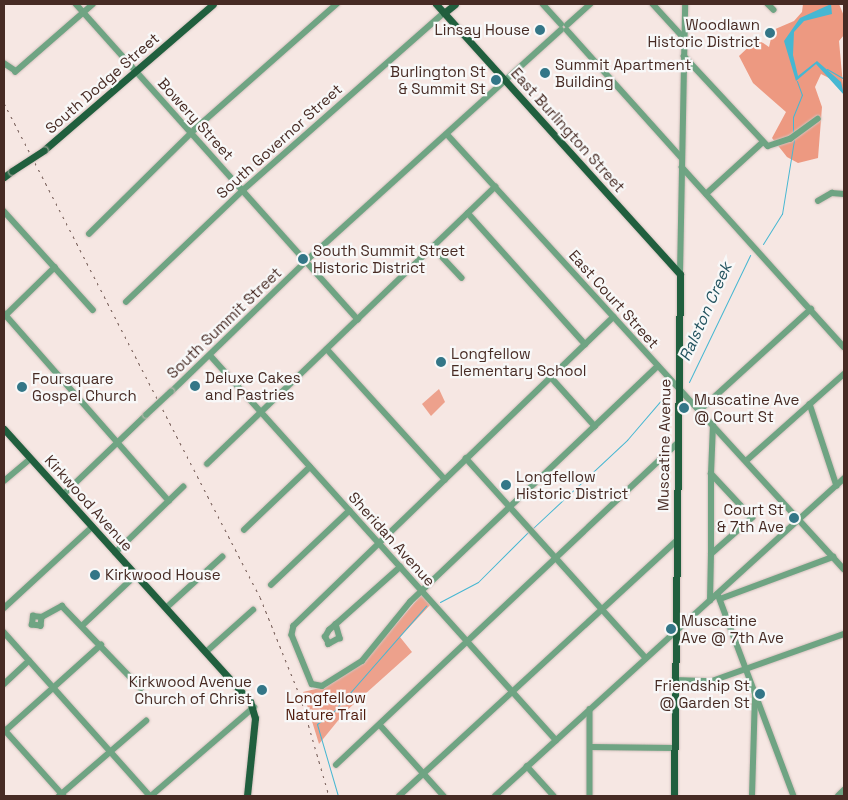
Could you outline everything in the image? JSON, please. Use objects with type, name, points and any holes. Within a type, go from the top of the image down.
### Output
[{"type":"main road","name":"South Dodge Street","points":[[4,177],[44,150],[137,72],[213,4]]},
{"type":"main road","name":"East Burlington Street","points":[[436,4],[680,274]]},
{"type":"main road","name":"South Governor Street","points":[[444,13],[454,4]]},
{"type":"main road","name":"Muscatine Avenue","points":[[674,796],[674,632],[680,274]]},
{"type":"main road","name":"Kirkwood Avenue","points":[[4,430],[254,707]]},
{"type":"main road","points":[[247,796],[254,707]]},
{"type":"street","name":"Bowery Street","points":[[76,4],[358,319]]},
{"type":"street","points":[[4,63],[16,72],[92,4]]},
{"type":"street","points":[[89,234],[192,133],[337,4]]},
{"type":"street","points":[[543,4],[682,158]]},
{"type":"street","name":"South Summit Street","points":[[63,495],[306,261],[590,4]]},
{"type":"street","points":[[653,4],[684,38]]},
{"type":"street","name":"Muscatine Avenue","points":[[680,274],[686,4]]},
{"type":"street","points":[[768,4],[774,10]]},
{"type":"street","name":"South Governor Street","points":[[126,302],[243,190],[444,13]]},
{"type":"street","points":[[684,56],[763,142],[774,147],[796,136],[818,119]]},
{"type":"street","name":"East Court Street","points":[[447,134],[844,569]]},
{"type":"street","points":[[706,194],[763,142]]},
{"type":"street","points":[[682,167],[844,347]]},
{"type":"street","points":[[207,464],[495,187]]},
{"type":"street","points":[[818,201],[828,194],[844,194]]},
{"type":"street","points":[[4,210],[93,310]]},
{"type":"street","points":[[468,213],[585,344]]},
{"type":"street","points":[[432,247],[462,278]]},
{"type":"street","points":[[55,268],[4,315],[169,500]]},
{"type":"street","points":[[700,410],[811,310]]},
{"type":"street","points":[[614,317],[378,542],[292,629],[310,682],[322,686],[358,665],[422,591],[658,366]]},
{"type":"street","points":[[327,349],[444,479]]},
{"type":"street","name":"Sheridan Avenue","points":[[210,355],[556,740]]},
{"type":"street","points":[[746,461],[844,374]]},
{"type":"street","points":[[551,377],[595,426]]},
{"type":"street","points":[[810,404],[837,486]]},
{"type":"street","points":[[710,600],[713,425]]},
{"type":"street","points":[[336,765],[469,644],[678,443]]},
{"type":"street","points":[[466,458],[646,658]]},
{"type":"street","points":[[4,481],[30,459]]},
{"type":"street","points":[[244,530],[310,467]]},
{"type":"street","points":[[711,554],[752,518],[712,474]]},
{"type":"street","points":[[719,596],[844,478]]},
{"type":"street","points":[[115,553],[183,487]]},
{"type":"street","points":[[271,585],[350,511]]},
{"type":"street","points":[[4,608],[92,527]]},
{"type":"street","points":[[399,796],[514,694],[677,540]]},
{"type":"street","points":[[166,608],[222,557]]},
{"type":"street","points":[[494,796],[710,600],[833,557]]},
{"type":"street","points":[[336,624],[400,567]]},
{"type":"street","points":[[83,625],[136,575]]},
{"type":"street","points":[[719,596],[794,796]]},
{"type":"street","points":[[42,617],[61,605],[83,625],[141,688]]},
{"type":"street","points":[[206,652],[253,610]]},
{"type":"street","points":[[4,632],[150,796],[254,707]]},
{"type":"street","points":[[674,680],[712,681],[746,671],[844,634]]},
{"type":"street","points":[[101,645],[4,730],[61,796],[146,721]]},
{"type":"street","points":[[4,684],[29,661]]},
{"type":"street","points":[[752,796],[755,692]]},
{"type":"street","points":[[590,710],[590,796]]},
{"type":"street","points":[[380,726],[444,796]]},
{"type":"street","points":[[590,747],[674,748]]},
{"type":"street","points":[[527,766],[554,796]]},
{"type":"street","points":[[838,796],[844,790]]},
{"type":"green space","points":[[439,389],[445,402],[431,416],[422,404]]},
{"type":"green space","name":"Longfellow Nature Trail","points":[[422,594],[431,604],[400,637],[412,652],[345,712],[319,744],[303,692],[324,687],[362,664]]},
{"type":"shaded area","points":[[803,4],[839,4],[844,16],[844,35],[839,41],[844,96],[839,83],[821,74],[815,87],[822,107],[818,158],[798,163],[787,157],[772,138],[786,112],[753,83],[739,56],[757,39],[769,47],[773,30],[794,21],[802,12]]},
{"type":"water","points":[[831,4],[832,14],[804,21],[794,32],[793,55],[798,76],[817,61],[841,82],[844,95],[816,64],[796,81],[784,41],[800,18]]},
{"type":"waterway","name":"Ralston Creek","points":[[827,69],[844,79]]},
{"type":"waterway","name":"Ralston Creek","points":[[793,133],[793,117],[802,95],[797,81]]},
{"type":"waterway","name":"Ralston Creek","points":[[763,244],[782,214],[794,140]]},
{"type":"waterway","name":"Ralston Creek","points":[[689,382],[750,255]]},
{"type":"waterway","name":"Ralston Creek","points":[[533,528],[627,440],[669,391]]},
{"type":"waterway","name":"Ralston Creek","points":[[440,602],[478,582],[528,532]]},
{"type":"waterway","name":"Ralston Creek","points":[[338,796],[317,724],[334,711],[426,606]]},
{"type":"railway","points":[[4,103],[260,597],[300,696],[329,796]]},
{"type":"place","name":"Linsay House","points":[[540,30]]},
{"type":"place","name":"Woodlawn Historic District","points":[[770,33]]},
{"type":"place","name":"Summit Apartment Building","points":[[545,73]]},
{"type":"place","name":"Burlington St & Summit St","points":[[496,80]]},
{"type":"place","name":"South Summit Street Historic District","points":[[303,259]]},
{"type":"place","name":"Longfellow Elementary School","points":[[441,362]]},
{"type":"place","name":"Deluxe Cakes and Pastries","points":[[195,386]]},
{"type":"place","name":"Foursquare Gospel Church","points":[[22,387]]},
{"type":"place","name":"Muscatine Ave @ Court St","points":[[684,408]]},
{"type":"place","name":"Longfellow Historic District","points":[[506,485]]},
{"type":"place","name":"Court St & 7th Ave","points":[[794,518]]},
{"type":"place","name":"Kirkwood House","points":[[95,575]]},
{"type":"place","name":"Muscatine Ave @ 7th Ave","points":[[671,629]]},
{"type":"place","name":"Kirkwood Avenue Church of Christ","points":[[262,690]]},
{"type":"place","name":"Friendship St @ Garden St","points":[[760,694]]}]
